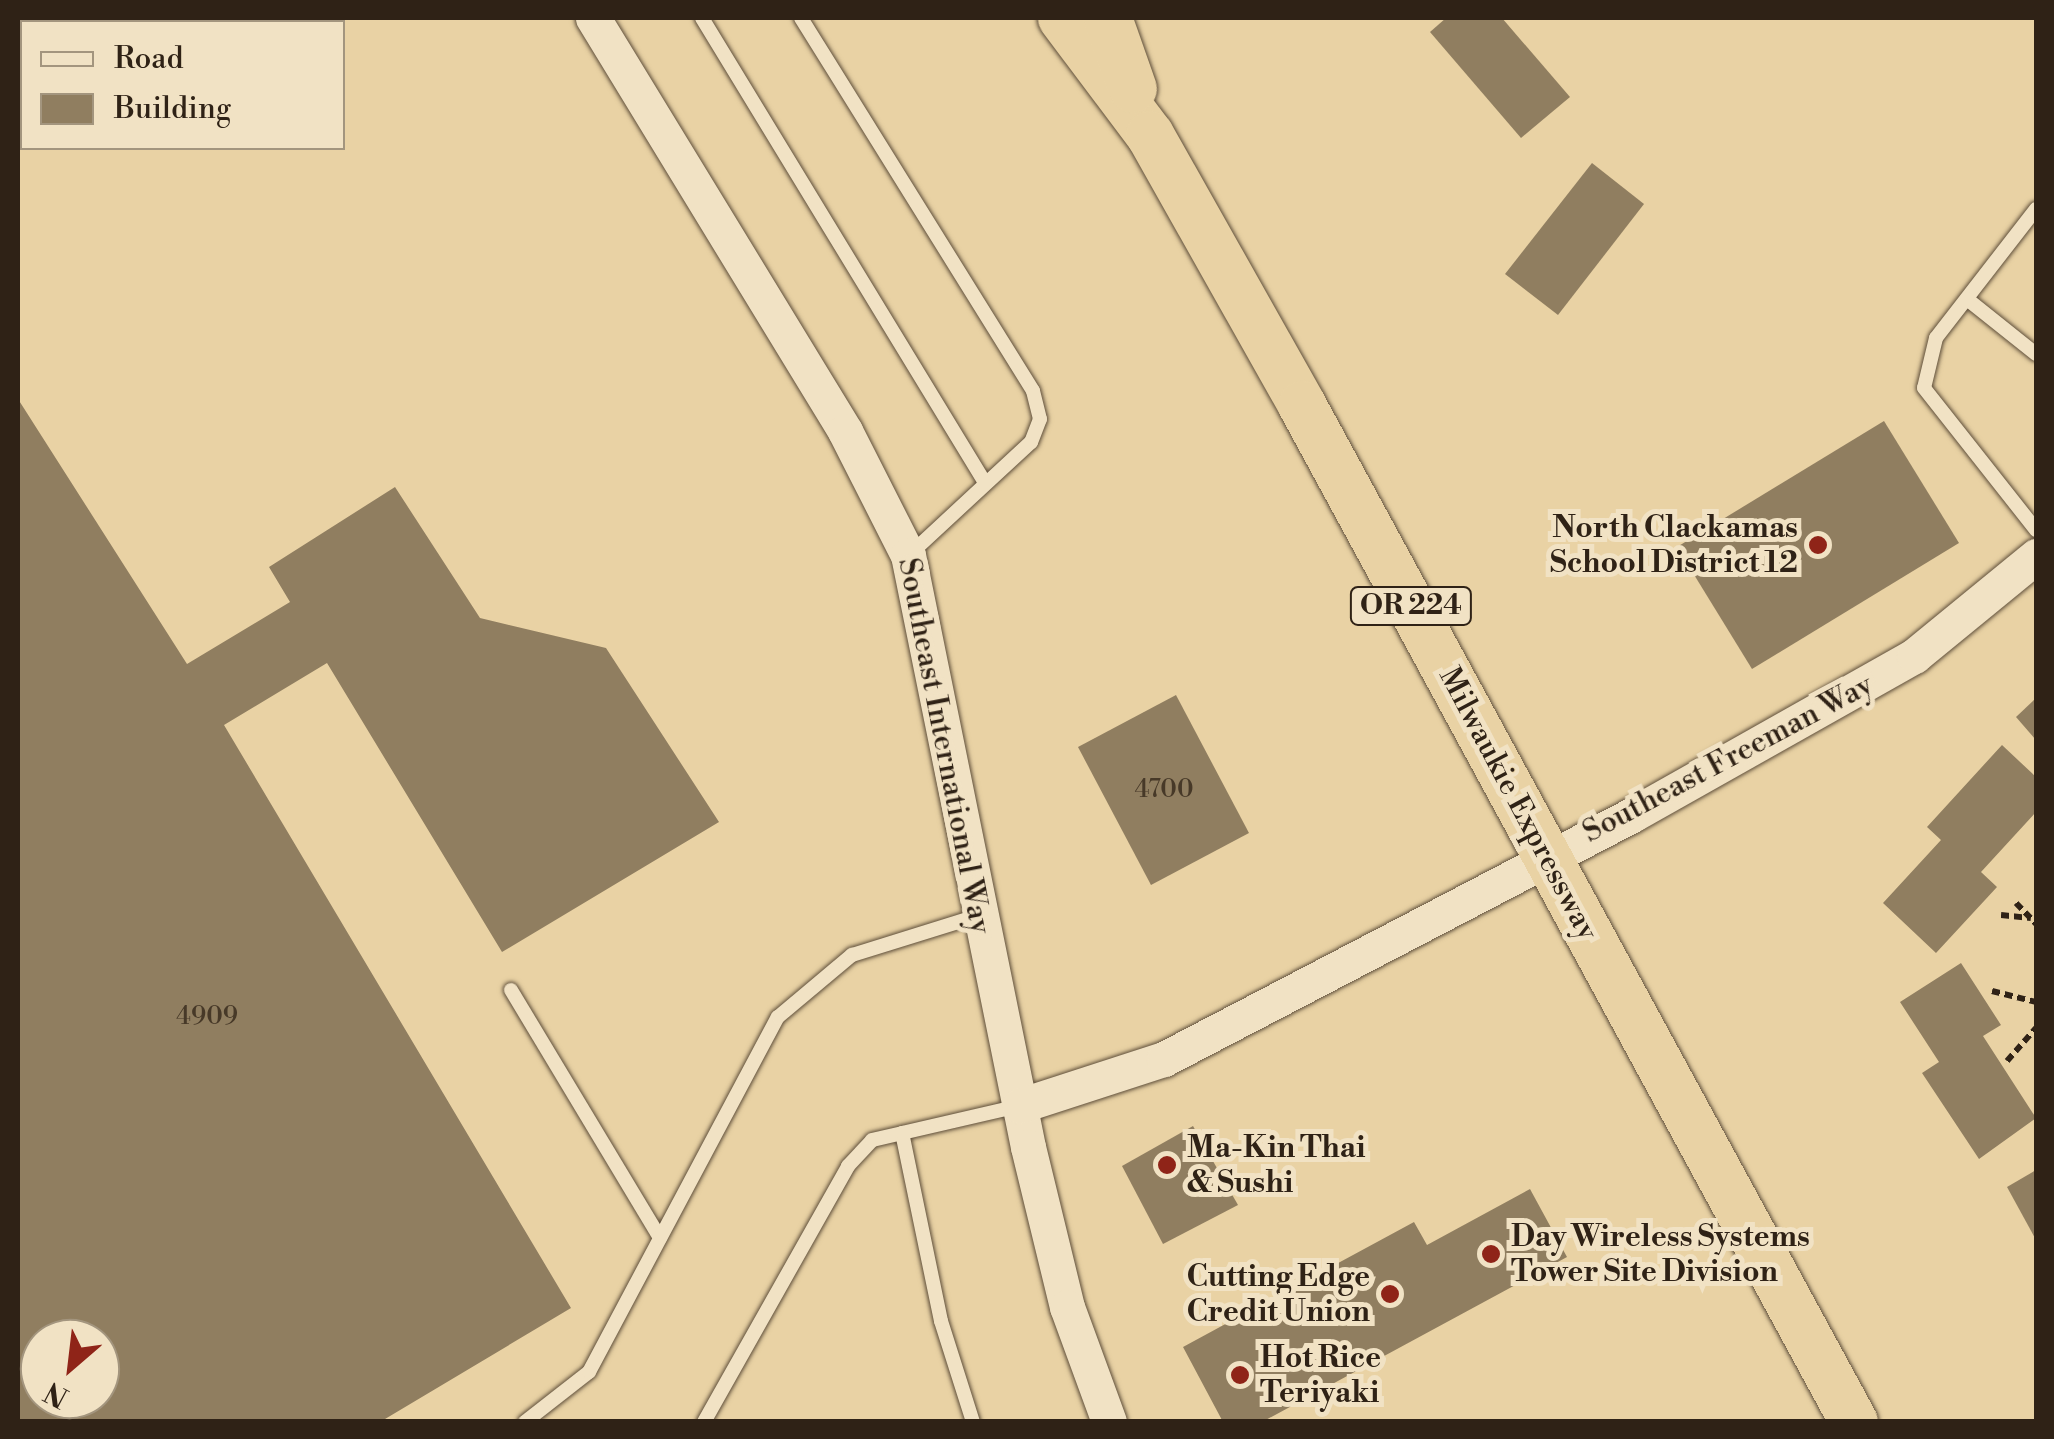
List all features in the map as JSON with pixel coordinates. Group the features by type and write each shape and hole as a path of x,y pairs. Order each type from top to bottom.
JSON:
{"highway":[{"name":"Milwaukie Expressway","path":"1062,18 1150,135 1854,1422"},
{"name":"Milwaukie Expressway","path":"1108,18 1150,135"}],"street":[{"name":"Southeast International Way","path":"593,18 851,442 908,556 977,916 1019,1106 1063,1292 1109,1422"},
{"name":"Southeast Freeman Way","path":"1019,1106 1164,1059 1546,856 1914,656 2036,556"}],"lane":[{"path":"702,18 984,481"},
{"path":"801,18 1032,391 1040,418 1031,442 984,481 908,556"},
{"path":"2036,208 1936,338 1924,388 2036,530"},
{"path":"1966,299 2036,354"},
{"path":"525,1422 590,1372 778,1017 852,955 977,916"},
{"path":"510,990 660,1238"},
{"path":"704,1422 848,1166 872,1140 1019,1106"},
{"path":"902,1133 941,1321 973,1422"}],"path":[{"path":"2016,903 2034,921"},
{"path":"2001,915 2034,921"},
{"path":"1992,991 2036,1002"},
{"path":"2007,1061 2036,1028"}],"building":[{"path":"1446,18 1502,18 1570,97 1521,138 1430,32"},
{"path":"1592,163 1644,204 1558,315 1505,274"},
{"path":"18,399 187,664 290,602 269,567 395,487 480,618 606,648 719,822 502,952 327,663 224,725 571,1308 380,1422 18,1422"},
{"name":"North Clackamas School District 12","path":"1884,421 1959,543 1752,669 1677,547"},
{"path":"1176,695 1249,833 1151,885 1078,747"},
{"path":"2036,698 2036,740 2016,717"},
{"path":"2002,745 2036,777 2036,812 1981,872 1997,887 1936,953 1883,903 1941,840 1927,827"},
{"path":"1961,963 2001,1025 1983,1036 2036,1118 1979,1159 1922,1073 1939,1062 1900,1002"},
{"path":"1193,1126 1238,1205 1163,1244 1122,1166"},
{"path":"2036,1170 2036,1240 2007,1187"},
{"path":"1530,1189 1567,1257 1262,1422 1223,1422 1183,1347 1414,1222 1427,1245"}],"place":[{"name":"North Clackamas School District 12","path":"1818,545"},
{"name":"Ma-Kin Thai & Sushi","path":"1167,1165"},
{"name":"Day Wireless Systems Tower Site Division","path":"1491,1254"},
{"name":"Cutting Edge Credit Union","path":"1390,1294"},
{"name":"Hot Rice Teriyaki","path":"1240,1375"}]}
